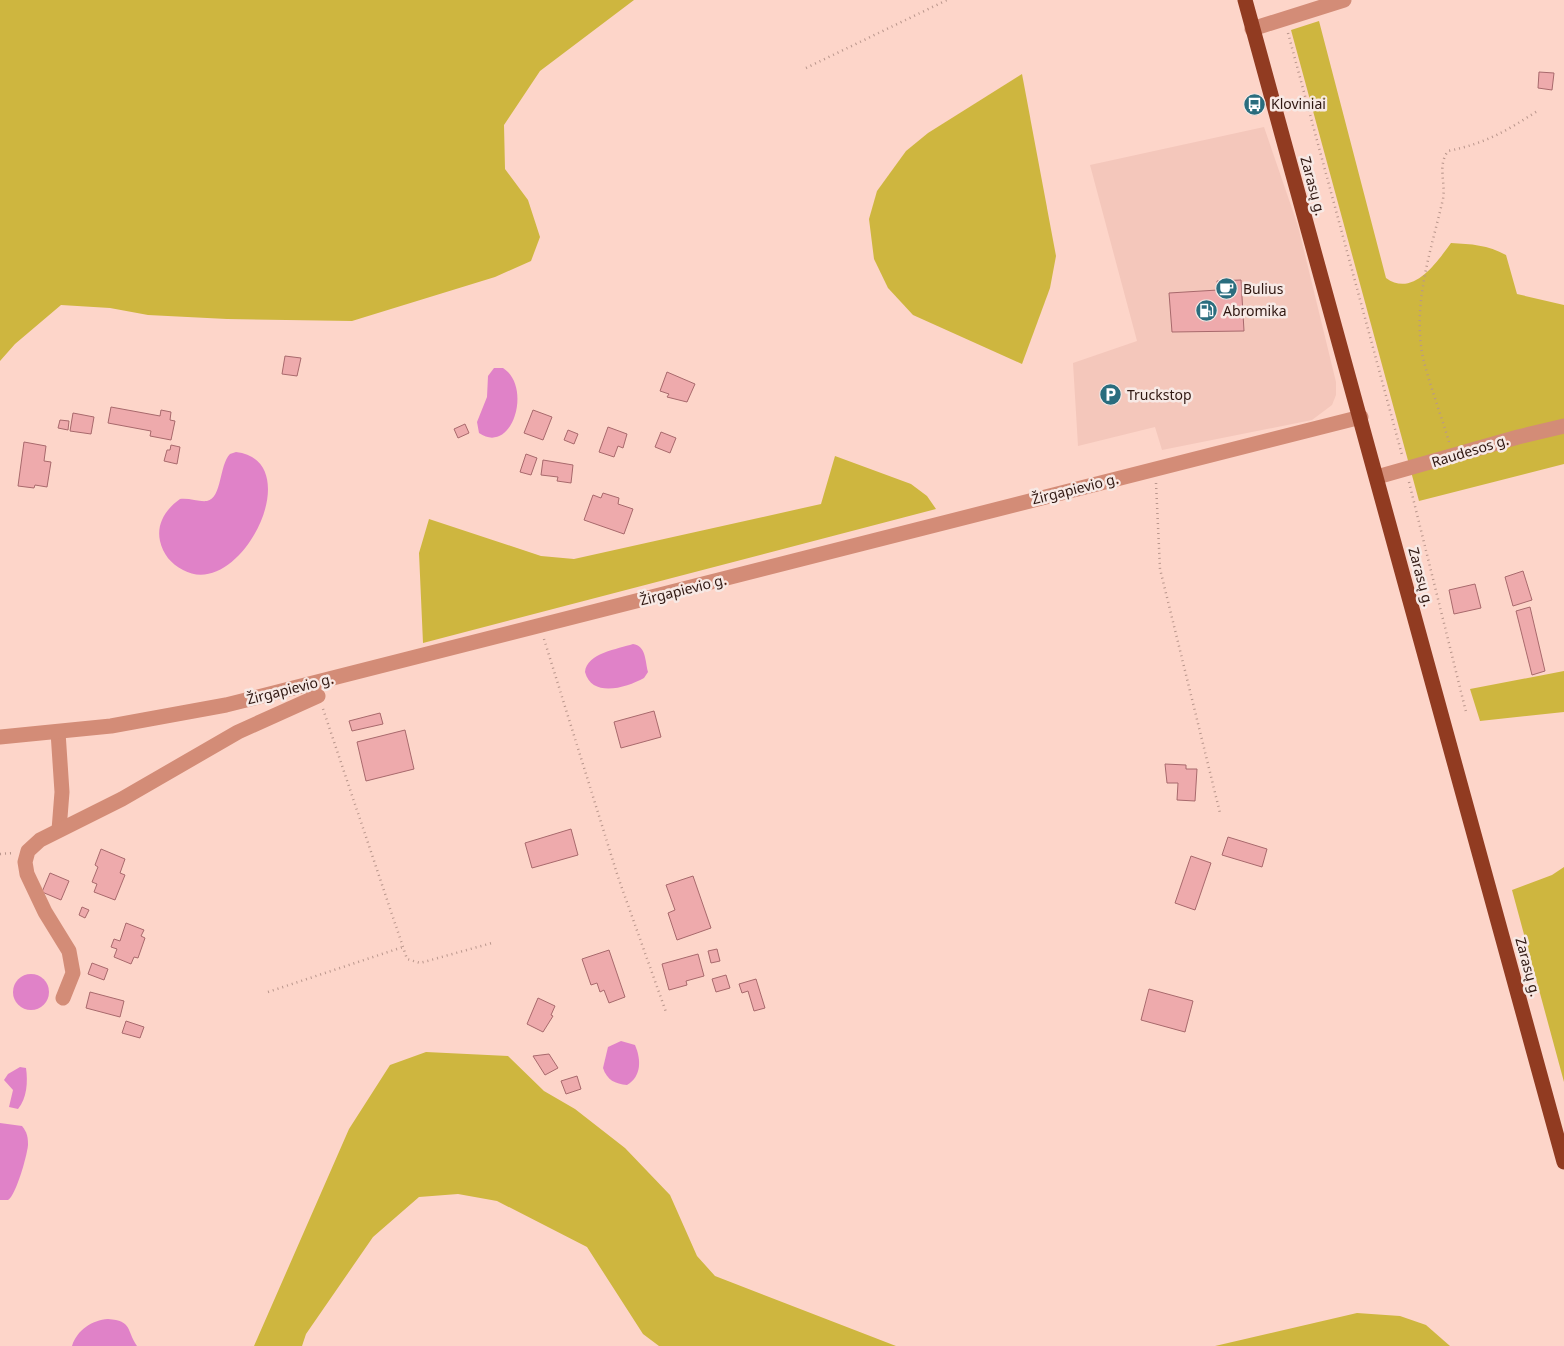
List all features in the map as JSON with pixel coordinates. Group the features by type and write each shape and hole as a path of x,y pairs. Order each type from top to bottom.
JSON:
{"highway":[{"name":"Zarasų g.","path":"1245,0 1361,416 1564,1162"}],"street":[{"path":"1252,29 1344,0"},
{"name":"Žirgapievio g.","path":"0,737 58,732 167,718 218,707 1361,416"},
{"name":"Raudesos g.","path":"1377,477 1518,436 1564,426"},
{"path":"63,998 73,973 69,951 45,912 27,874 25,862 28,851 40,840 122,799 238,732 318,696"},
{"path":"58,732 62,792 59,830"}],"path":[{"path":"806,68 947,0"},
{"path":"1284,19 1406,470 1466,712"},
{"path":"1453,456 1423,357 1420,322 1425,268 1443,197 1443,159 1448,152 1477,146 1507,131 1539,110"},
{"path":"1156,469 1160,569 1220,813"},
{"path":"540,626 618,877 666,1012"},
{"path":"318,696 407,959 420,963 492,943"},
{"path":"268,992 403,947"}],"shaded area":[{"path":"0,0 634,0 540,71 504,125 505,169 528,200 540,237 531,261 495,277 352,321 227,319 148,315 110,308 61,305 15,344 0,361"},
{"path":"1319,21 1386,278 1396,283 1406,284 1415,281 1431,268 1451,243 1466,244 1493,249 1506,255 1517,294 1564,305 1564,464 1419,501 1291,30"},
{"path":"1022,74 1056,256 1050,288 1022,364 913,315 888,288 874,259 869,219 877,191 906,151 928,133"},
{"path":"1264,127 1298,226 1336,382 1336,395 1332,405 1312,420 1162,450 1155,427 1078,446 1073,363 1137,341 1090,165"},
{"path":"494,368 503,368 512,377 517,389 517,403 515,416 509,428 501,435 491,438 479,433 477,422 487,397 488,376"},
{"path":"236,452 257,461 267,479 267,502 259,526 244,549 226,566 205,574 183,570 168,558 161,546 159,534 161,522 167,511 180,499 207,501 212,499 218,488 226,459 230,454"},
{"path":"835,456 911,484 927,496 936,509 423,643 419,553 429,519 541,556 574,559 821,504"},
{"path":"633,644 637,645 644,654 648,672 644,678 628,685 610,688 602,688 589,680 585,672 591,660 604,653"},
{"path":"1564,671 1564,712 1480,721 1470,689"},
{"path":"1564,867 1564,1082 1512,890 1552,875"},
{"path":"31,974 44,979 49,992 44,1005 31,1010 18,1005 13,992 18,979"},
{"path":"621,1041 635,1045 639,1061 638,1072 627,1085 612,1081 603,1068 608,1047"},
{"path":"426,1052 508,1056 544,1091 575,1109 625,1148 670,1195 697,1256 715,1276 896,1346 659,1346 643,1334 587,1247 497,1201 458,1194 419,1197 373,1237 306,1334 302,1346 254,1346 349,1129 390,1065"},
{"path":"20,1067 26,1068 27,1084 25,1095 18,1109 9,1107 13,1090 4,1080 8,1074"},
{"path":"0,1123 22,1126 28,1140 21,1175 8,1200 0,1200"},
{"path":"1357,1313 1400,1316 1426,1325 1450,1346 1215,1346"},
{"path":"108,1319 125,1324 137,1346 72,1346 77,1335 86,1327 96,1321"}],"building":[{"path":"1539,72 1554,73 1552,90 1538,88"},
{"name":"Abromika","path":"1241,280 1244,331 1172,332 1169,293 1218,290 1217,281"},
{"path":"285,356 301,358 297,376 282,374"},
{"path":"667,372 695,384 687,402 667,397 669,394 660,391"},
{"path":"111,407 160,416 161,410 171,412 170,420 175,421 171,440 150,436 151,431 108,423"},
{"path":"533,410 552,417 543,440 524,433"},
{"path":"73,413 94,417 91,434 70,431"},
{"path":"60,420 69,421 68,430 58,428"},
{"path":"465,424 469,433 458,438 454,429"},
{"path":"608,427 627,434 623,448 618,446 614,457 599,452"},
{"path":"568,430 578,434 574,444 564,440"},
{"path":"661,432 676,438 670,453 655,447"},
{"path":"24,442 46,446 44,461 51,462 47,487 35,485 34,488 18,486"},
{"path":"171,445 180,447 177,464 164,461 167,450 170,450"},
{"path":"526,454 537,458 531,475 520,472"},
{"path":"543,460 573,465 571,483 557,481 558,477 541,475"},
{"path":"603,493 619,498 618,504 633,509 624,534 584,520 593,495 601,498"},
{"path":"1523,571 1532,600 1513,606 1505,577"},
{"path":"1475,584 1481,608 1454,614 1449,590"},
{"path":"1530,607 1545,671 1532,675 1516,611"},
{"path":"654,711 661,737 621,748 614,722"},
{"path":"380,713 383,724 352,731 349,721"},
{"path":"405,730 414,769 366,781 357,742"},
{"path":"1165,764 1186,765 1186,769 1197,769 1195,801 1177,800 1178,783 1167,783"},
{"path":"571,829 578,855 532,868 525,843"},
{"path":"1228,837 1267,849 1262,867 1222,855"},
{"path":"101,849 125,859 120,873 125,875 115,900 94,892 97,884 92,882 98,867 95,865"},
{"path":"1191,856 1211,863 1195,910 1175,903"},
{"path":"50,873 69,881 61,900 42,892"},
{"path":"693,876 711,928 677,940 668,913 675,910 666,885"},
{"path":"82,907 89,910 85,918 79,915"},
{"path":"126,923 144,930 141,936 145,938 138,958 134,957 131,964 114,957 117,949 111,947 114,939 120,941"},
{"path":"717,949 720,961 711,963 708,951"},
{"path":"609,950 625,997 609,1003 604,990 600,992 597,983 591,985 582,959"},
{"path":"698,954 704,976 686,981 687,985 669,990 662,964"},
{"path":"92,963 108,969 104,980 88,974"},
{"path":"726,975 730,988 716,992 712,979"},
{"path":"756,979 765,1008 754,1011 748,991 742,993 739,984"},
{"path":"1149,989 1193,1001 1185,1032 1141,1020"},
{"path":"90,992 124,1001 120,1017 86,1008"},
{"path":"538,998 555,1006 551,1015 553,1016 543,1032 527,1024"},
{"path":"126,1021 144,1027 140,1038 122,1033"},
{"path":"549,1054 558,1068 545,1075 533,1056"},
{"path":"577,1076 581,1089 566,1094 561,1081"}],"place":[{"name":"Kloviniai","path":"1255,104"},
{"name":"Bulius","path":"1227,289"},
{"name":"Abromika","path":"1207,311"},
{"name":"Truckstop","path":"1111,395"}]}
